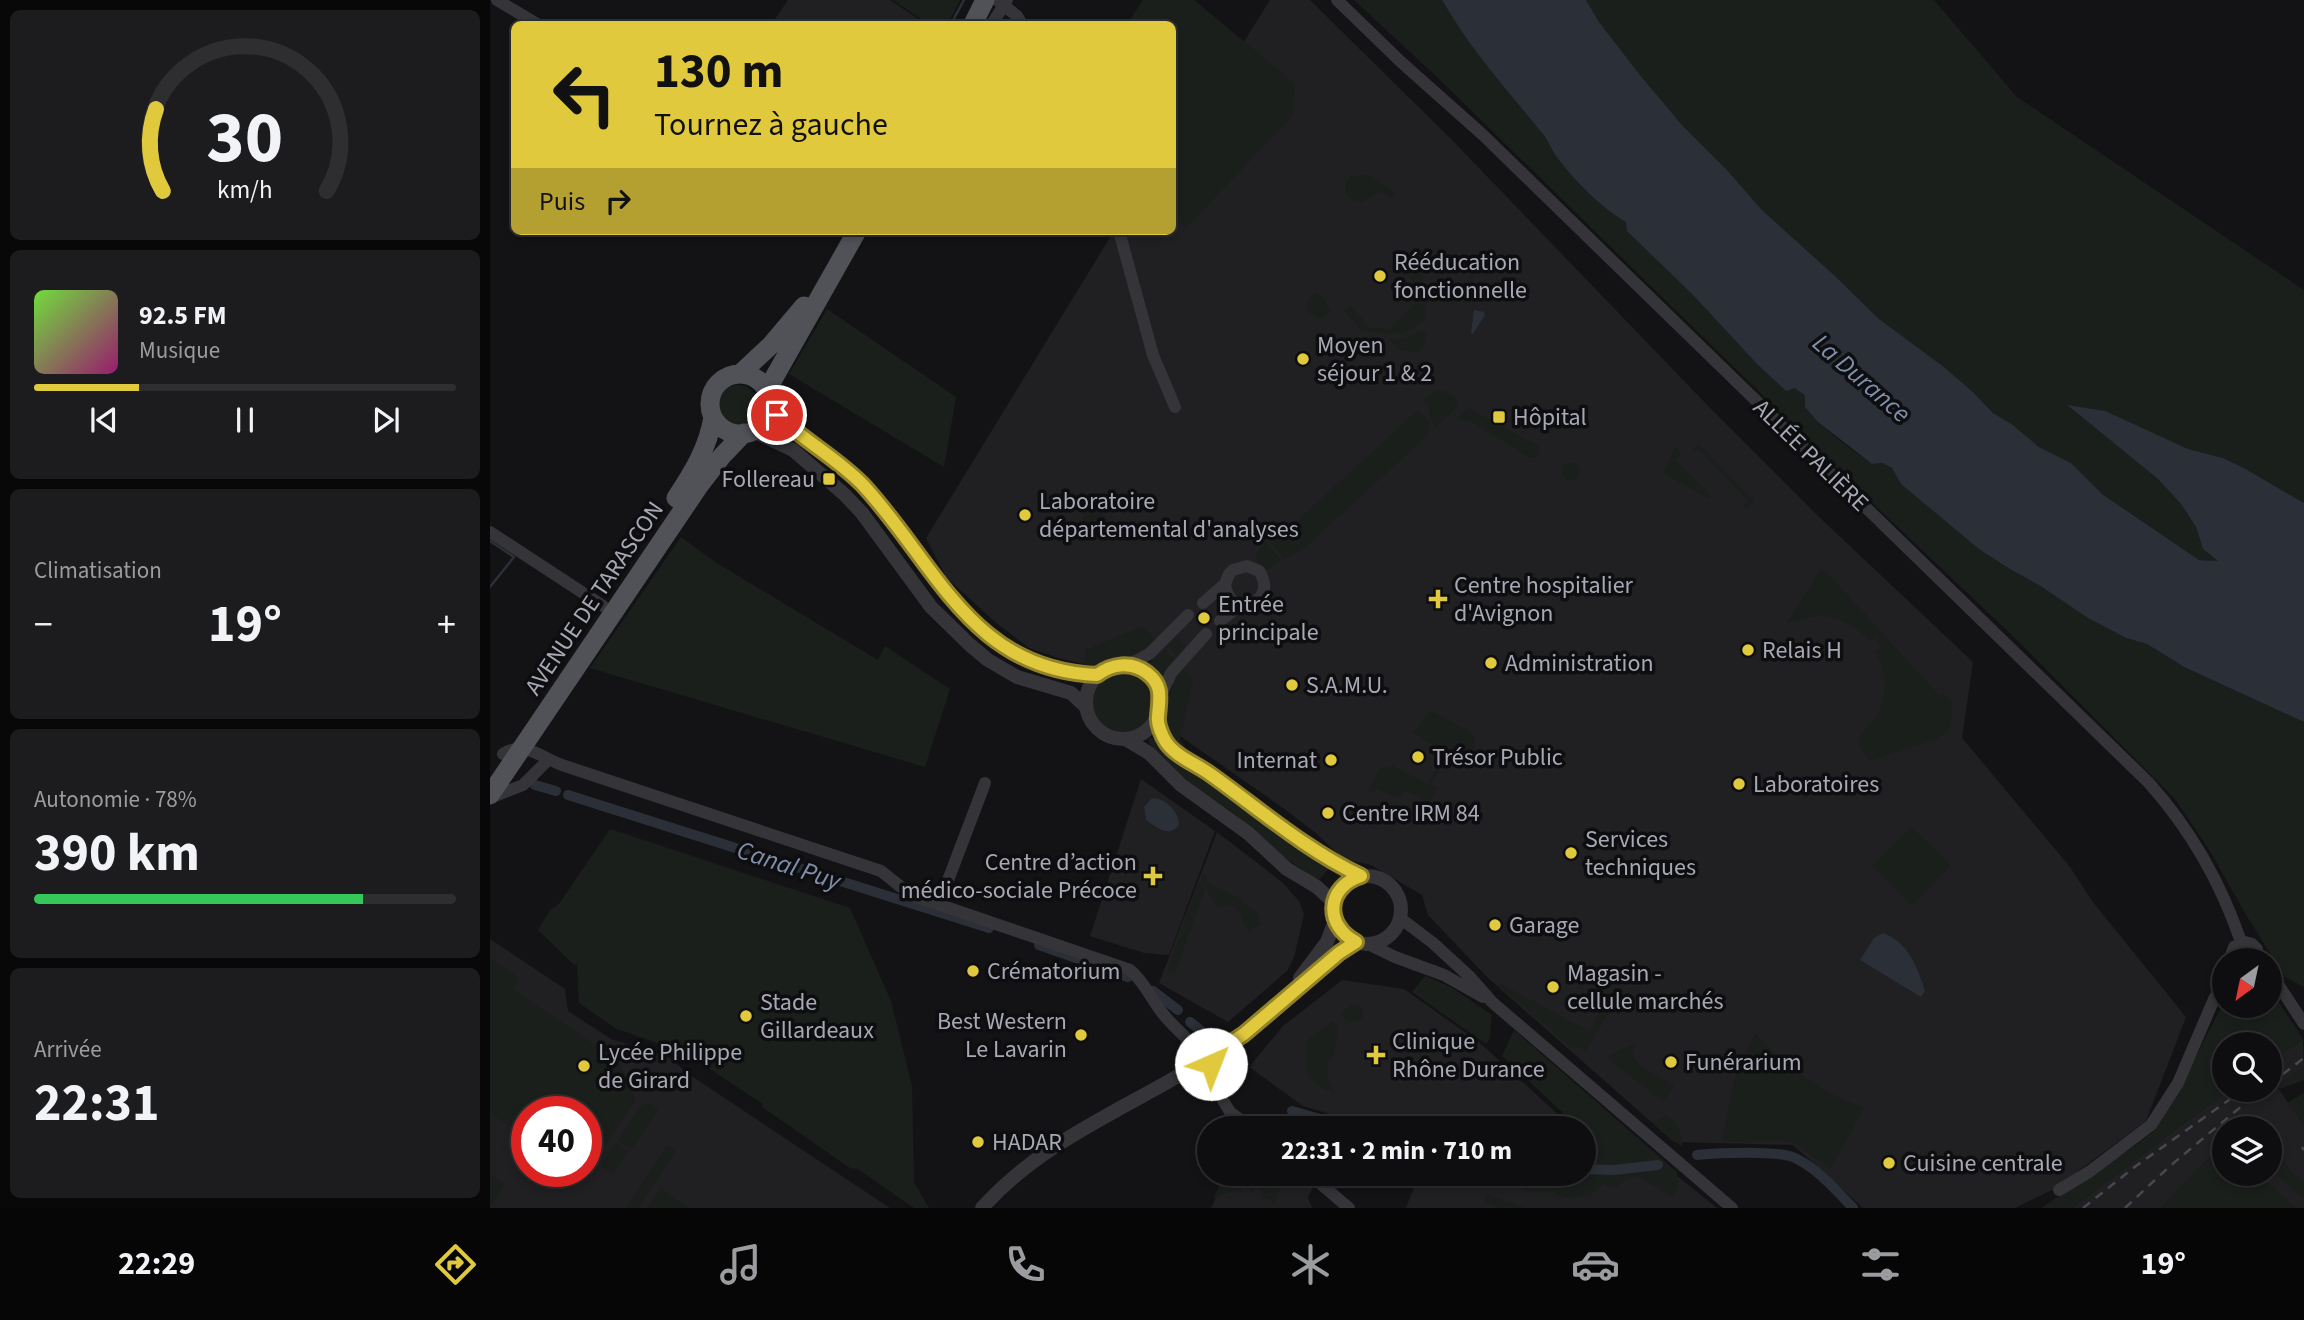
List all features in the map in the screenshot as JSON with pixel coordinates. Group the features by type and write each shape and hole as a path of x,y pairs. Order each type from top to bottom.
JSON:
{"main road":[{"path":"976,21 998,1"},
{"path":"832,273 771,345 740,373 724,378 712,391 710,409 713,417 726,430 749,432 765,421 768,398 832,273 855,235"},
{"path":"740,373 760,381 768,398"},
{"name":"AVENUE DE TARASCON","path":"490,796 512,751 697,464 711,433 713,417"},
{"name":"AVENUE DE TARASCON","path":"490,774 512,751 699,486 722,456 749,432"}],"street":[{"path":"497,0 532,21"},
{"name":"ALLÉE PALIÈRE","path":"1337,0 1483,135 2149,783 2172,809 2211,871 2241,942 2249,942 2256,948"},
{"path":"993,21 998,1 1019,21"},
{"path":"1120,235 1153,355 1175,407"},
{"path":"768,398 787,425 830,455 863,485 961,610 992,638 1028,661 1046,668 1097,675"},
{"path":"749,432 763,434 793,450 845,495 862,513 931,607 979,652 1017,677 1071,693 1086,707"},
{"path":"490,532 603,606"},
{"path":"1203,603 1225,584 1229,574 1240,566 1259,571 1265,584 1264,592 1254,603 1241,605 1220,621"},
{"path":"1225,584 1229,597 1241,605"},
{"path":"1188,615 1149,654 1128,665 1111,667 1097,675 1088,689 1086,707 1091,721 1102,733 1127,740 1152,755 1181,785 1248,833 1287,869 1317,887 1334,902"},
{"path":"982,1208 1019,1173 1059,1142 1202,1061 1244,1034 1284,999 1361,942 1383,939 1400,918 1399,901 1391,886 1377,877 1361,876 1307,845 1173,750 1165,740 1158,717 1160,698 1171,673 1206,634"},
{"path":"1128,665 1138,668 1153,680 1160,698"},
{"path":"1127,740 1146,733 1158,717"},
{"path":"512,751 548,760 881,871 911,895 1130,970 1143,983 1166,1018 1191,1041 1227,1109 1236,1116"},
{"path":"512,751 523,769 535,772"},
{"path":"490,796 523,785 548,760"},
{"path":"939,904 985,783"},
{"path":"1284,999 1314,961 1332,932 1336,895 1347,883 1361,876"},
{"path":"1400,918 1433,943 1470,976 1492,1002 1732,1208"},
{"path":"1335,921 1347,937 1444,975 1492,1002"},
{"path":"2235,948 2241,942"},
{"path":"2282,990 2304,1024"},
{"path":"2059,1190 2089,1172 2151,1125 2178,1083 2212,1004"},
{"path":"1323,1186 1349,1208"}],"shaded area":[{"path":"788,0 890,0 922,21 774,21"},
{"path":"893,0 960,0 950,21 924,21"},
{"path":"1143,0 1194,0 1295,84 1292,116 1186,228 1176,219 1176,21 1129,21"},
{"name":"Centre hospitalier d'Avignon","path":"1270,0 1310,0 1451,139 1817,515 1973,662 1962,738 2070,867 2092,901 2186,1017 2146,1121 2054,1189 2015,1208 1863,1208 1793,1145 1674,1142 1488,978 1428,915 1422,895 1371,865 1343,859 1317,834 1283,808 1177,734 1173,685 1156,661 1127,650 1088,665 1029,648 995,622 946,577 926,538 1112,235 1176,235 1176,139"},
{"path":"1354,0 1442,0 1477,52 1542,133 1570,173 1626,222 1757,364 1786,391 1795,387 1805,397 1805,407 1845,445 1872,464 1882,463 1892,468 1901,484 1956,528 2088,618 2126,638 2147,644 2184,667 2304,722 2304,987 2285,977 2282,972 2282,948 2267,948 2210,851 2175,799 2015,638 1885,515 1439,79"},
{"path":"1586,0 1934,0 2017,97 2304,290 2304,503 2223,458 2188,449 2153,434 2068,406 2158,479 2181,504 2196,527 2203,549 2219,561 2199,560 2102,494 2071,463 2039,447 2013,425 1993,413 1944,367 1879,319 1762,210 1682,125 1640,75 1599,22"},
{"path":"1369,175 1396,193 1393,198 1378,192 1362,202 1354,201 1345,193 1346,181 1350,177"},
{"path":"1470,258 1474,259 1474,290 1481,292 1481,295 1462,293 1469,291"},
{"path":"1400,265 1422,268 1423,290 1420,290"},
{"path":"1317,292 1331,310 1321,319 1308,312 1306,306 1310,297"},
{"path":"1416,304 1424,304 1426,307 1424,320 1410,330 1397,334 1363,332 1344,311 1350,306 1370,328 1389,329"},
{"path":"827,309 956,397 944,467 789,374"},
{"path":"1421,330 1426,332 1424,347 1417,352 1399,350 1390,339 1406,338"},
{"path":"738,385 746,386 752,391 757,397 757,413 752,419 746,424 738,425 730,424 724,419 719,413 718,405 719,397 724,391 730,386"},
{"path":"1439,390 1457,398 1458,406 1434,429 1428,406 1422,400"},
{"path":"1469,408 1538,446 1540,454 1530,458 1474,423 1457,418"},
{"path":"1417,411 1429,422 1428,435 1304,548 1284,559 1272,544"},
{"path":"1699,444 1754,501 1747,508 1743,507 1748,501 1698,448 1692,451"},
{"path":"1676,446 1681,453 1675,459 1711,495 1708,498 1663,473"},
{"path":"1571,462 1577,465 1580,471 1577,477 1571,480 1565,477 1562,471 1565,465"},
{"path":"1084,499 1100,508 1111,527 1105,538 1081,524 1086,515 1078,510"},
{"path":"681,537 715,562 878,660 885,646 950,689 925,767 590,668"},
{"path":"1266,542 1281,560 1267,569 1255,560"},
{"path":"1820,570 1827,573 1940,696 1944,694 1952,700 1951,726 1939,738 1869,761 1858,738 1873,721 1882,705 1884,677 1875,651 1882,647 1876,637 1869,641 1854,627 1826,616 1787,623"},
{"path":"1143,626 1156,640 1152,645 1134,656 1084,669 1086,650"},
{"path":"1178,636 1187,650 1178,656 1168,646"},
{"path":"1165,649 1175,660 1161,682 1158,676 1144,665"},
{"path":"1183,669 1193,680 1180,739 1187,750 1200,761 1172,742 1165,724 1169,694"},
{"path":"1117,673 1129,673 1145,682 1152,692 1152,716 1145,726 1129,735 1117,735 1106,730 1097,721 1092,710 1092,698 1097,687 1106,678"},
{"path":"1431,711 1469,731 1473,736 1476,752 1473,756 1467,753 1459,766 1446,758 1431,784 1437,788 1429,803 1405,790 1400,797 1397,795 1395,798 1378,788 1367,792 1380,769 1393,766 1427,784 1446,752 1413,733"},
{"path":"1149,737 1156,740 1177,761 1330,867 1318,881 1283,856 1236,815 1188,783 1149,743"},
{"path":"1272,756 1278,760 1269,775 1257,769 1263,758 1269,760"},
{"name":"Centre d’action médico-sociale Précoce","path":"1141,779 1215,831 1169,955 1144,953 1090,936"},
{"path":"1426,805 1441,813 1427,826 1416,822"},
{"path":"1911,827 1951,865 1912,905 1872,866"},
{"name":"Stade Gillardeaux","path":"610,829 850,908 891,1001 912,1086 914,1182 929,1208 914,1208 858,1169 850,1168 762,1107 763,1104 687,1054 615,1028 579,1003 577,964 575,966 538,930"},
{"path":"1217,832 1282,882 1299,901 1304,914 1294,958 1287,971 1228,1022 1159,983"},
{"path":"1203,874 1207,876 1206,882 1243,900 1242,903 1256,911 1261,924 1249,932 1236,907 1229,905 1218,908 1201,880"},
{"path":"1199,882 1205,889 1175,973 1167,971"},
{"name":"Lycée Philippe de Girard","path":"490,939 565,989 568,1011 611,1039 667,1056 690,1075 890,1208 490,1208"},
{"path":"490,958 519,978 505,1000 513,989 618,1061 636,1099 602,1150 602,1096 511,1096 511,1127 490,1113"},
{"path":"1425,976 1451,987 1492,1015 1490,1038 1486,1044 1412,992"},
{"name":"Clinique Rhône Durance","path":"1342,980 1404,989 1480,1043 1560,1116 1336,1116 1303,1106 1249,1067 1283,1026"},
{"path":"1499,983 1589,1031 1611,992 1619,996 1586,1050 1575,1046 1573,1049 1498,985"},
{"path":"1356,1004 1363,1011 1362,1020 1348,1021 1340,1015 1350,1005"},
{"path":"2282,1007 2303,1039 2282,1054 2282,1032 2212,1032 2213,1102 2072,1208 2041,1208 2154,1131 2216,1018 2282,1018"},
{"path":"1332,1022 1338,1026 1334,1057 1328,1060 1328,1079 1336,1094 1308,1076 1306,1053 1307,1041"},
{"path":"1514,1030 1677,1172 1678,1185 1673,1197 1637,1176 1613,1189 1604,1183 1590,1196 1565,1198 1554,1191 1529,1191 1517,1186 1596,1186 1596,1116 1566,1116 1502,1056"},
{"path":"1755,1033 1792,1070 1839,1098 1864,1108 1830,1169 1793,1142 1722,1141 1734,1080"},
{"path":"2303,1039 2304,1066 2282,1083 2282,1054"},
{"path":"1637,1042 1632,1054 1635,1059 1650,1072 1674,1085 1666,1099 1661,1100 1608,1059 1608,1056"},
{"path":"2304,1066 2304,1080 2282,1088 2282,1082"},
{"path":"2304,1093 2304,1125 2287,1103"},
{"path":"2282,1094 2304,1125 2304,1208 2072,1208 2213,1102 2282,1102"},
{"path":"649,1103 658,1109 631,1149 618,1141 641,1106"},
{"path":"1666,1115 1678,1129 1682,1147 1653,1122"},
{"path":"616,1143 628,1151 613,1174 602,1164"},
{"path":"667,1145 676,1151 638,1208 626,1208"},
{"path":"2212,1155 2212,1186 2272,1186 2296,1208 2160,1208"},
{"path":"2282,1159 2304,1183 2304,1199 2282,1180"},
{"path":"1666,1167 1717,1208 1406,1208 1414,1186 1596,1186 1596,1174"},
{"path":"490,1174 505,1185 492,1205 490,1204"},
{"path":"1219,1186 1280,1186 1275,1203 1262,1196 1264,1191 1256,1187 1253,1192 1243,1187 1241,1192 1228,1192 1213,1199"},
{"path":"1221,1186 1313,1187 1308,1198 1312,1208 1211,1208"},
{"path":"660,1188 689,1208 648,1208"},
{"path":"1487,1195 1525,1208 1500,1208 1485,1202"}],"water":[{"name":"La Durance","path":"1442,0 1586,0 1599,22 1682,125 1762,210 1879,319 1944,367 1993,413 2013,425 2039,447 2071,463 2102,494 2199,560 2218,561 2203,549 2196,527 2181,504 2158,479 2067,405 2105,411 2188,449 2223,458 2304,503 2304,722 2184,667 2147,644 2126,638 2088,618 1979,549 1901,484 1892,468 1882,463 1872,464 1818,422 1805,407 1805,396 1795,388 1786,391 1757,364 1693,295 1627,231 1626,222 1597,201 1571,174 1477,52"},
{"path":"1474,310 1484,312 1485,315 1473,334 1471,333"},
{"path":"1152,798 1167,803 1177,815 1179,825 1175,829 1163,830 1146,820 1144,807"},
{"path":"1883,933 1892,937 1911,956 1925,991 1921,997 1860,960 1874,938"}],"waterway":[{"path":"953,21 964,0"},
{"path":"490,541 514,557 490,587"},
{"name":"Canal Puy","path":"535,785 556,791"},
{"name":"Canal Puy","path":"568,795 989,928"},
{"name":"Canal Puy","path":"1039,945 1093,964"},
{"name":"Canal Puy","path":"1108,969 1128,977"},
{"name":"Canal Puy","path":"1153,991 1178,1010"},
{"name":"Canal Puy","path":"1190,1022 1210,1038"},
{"name":"Canal Puy","path":"1292,1111 1310,1116"},
{"name":"Canal Puy","path":"1697,1155 1787,1155 1819,1174 1853,1208"},
{"name":"Canal Puy","path":"1596,1169 1658,1165"}],"railway":[{"path":"2282,1075 2304,1058"},
{"path":"2083,1208 2136,1166 2226,1102"},
{"path":"2125,1208 2247,1102"}],"place":[{"name":"Rééducation fonctionnelle","path":"1380,276"},
{"name":"Moyen séjour 1 & 2","path":"1303,359"},
{"name":"Hôpital","path":"1499,417"},
{"name":"Follereau","path":"829,479"},
{"name":"Laboratoire départemental d'analyses","path":"1025,515"},
{"name":"Centre hospitalier d'Avignon","path":"1438,599"},
{"name":"Entrée principale","path":"1204,618"},
{"name":"Relais H","path":"1748,650"},
{"name":"Administration","path":"1491,663"},
{"name":"S.A.M.U.","path":"1292,685"},
{"name":"Trésor Public","path":"1418,757"},
{"name":"Internat","path":"1331,760"},
{"name":"Laboratoires","path":"1739,784"},
{"name":"Centre IRM 84","path":"1328,813"},
{"name":"Services techniques","path":"1571,853"},
{"name":"Centre d’action médico-sociale Précoce","path":"1153,876"},
{"name":"Garage","path":"1495,925"},
{"name":"Crématorium","path":"973,971"},
{"name":"Magasin - cellule marchés","path":"1553,987"},
{"name":"Stade Gillardeaux","path":"746,1016"},
{"name":"Best Western Le Lavarin","path":"1081,1035"},
{"name":"Clinique Rhône Durance","path":"1376,1055"},
{"name":"Funérarium","path":"1671,1062"},
{"name":"Lycée Philippe de Girard","path":"584,1066"},
{"name":"HADAR","path":"978,1142"},
{"name":"Cuisine centrale","path":"1889,1163"}],"route":[{"path":"777,415 830,455 863,485 939,584 961,610 992,638 1028,661 1062,672 1097,675 1111,667 1128,665 1146,673 1158,688 1161,705 1159,724 1167,744 1173,750 1307,845 1361,876 1341,888 1336,895 1333,909 1340,930 1356,942 1339,953 1244,1034 1211,1056 1211,1064"}]}
